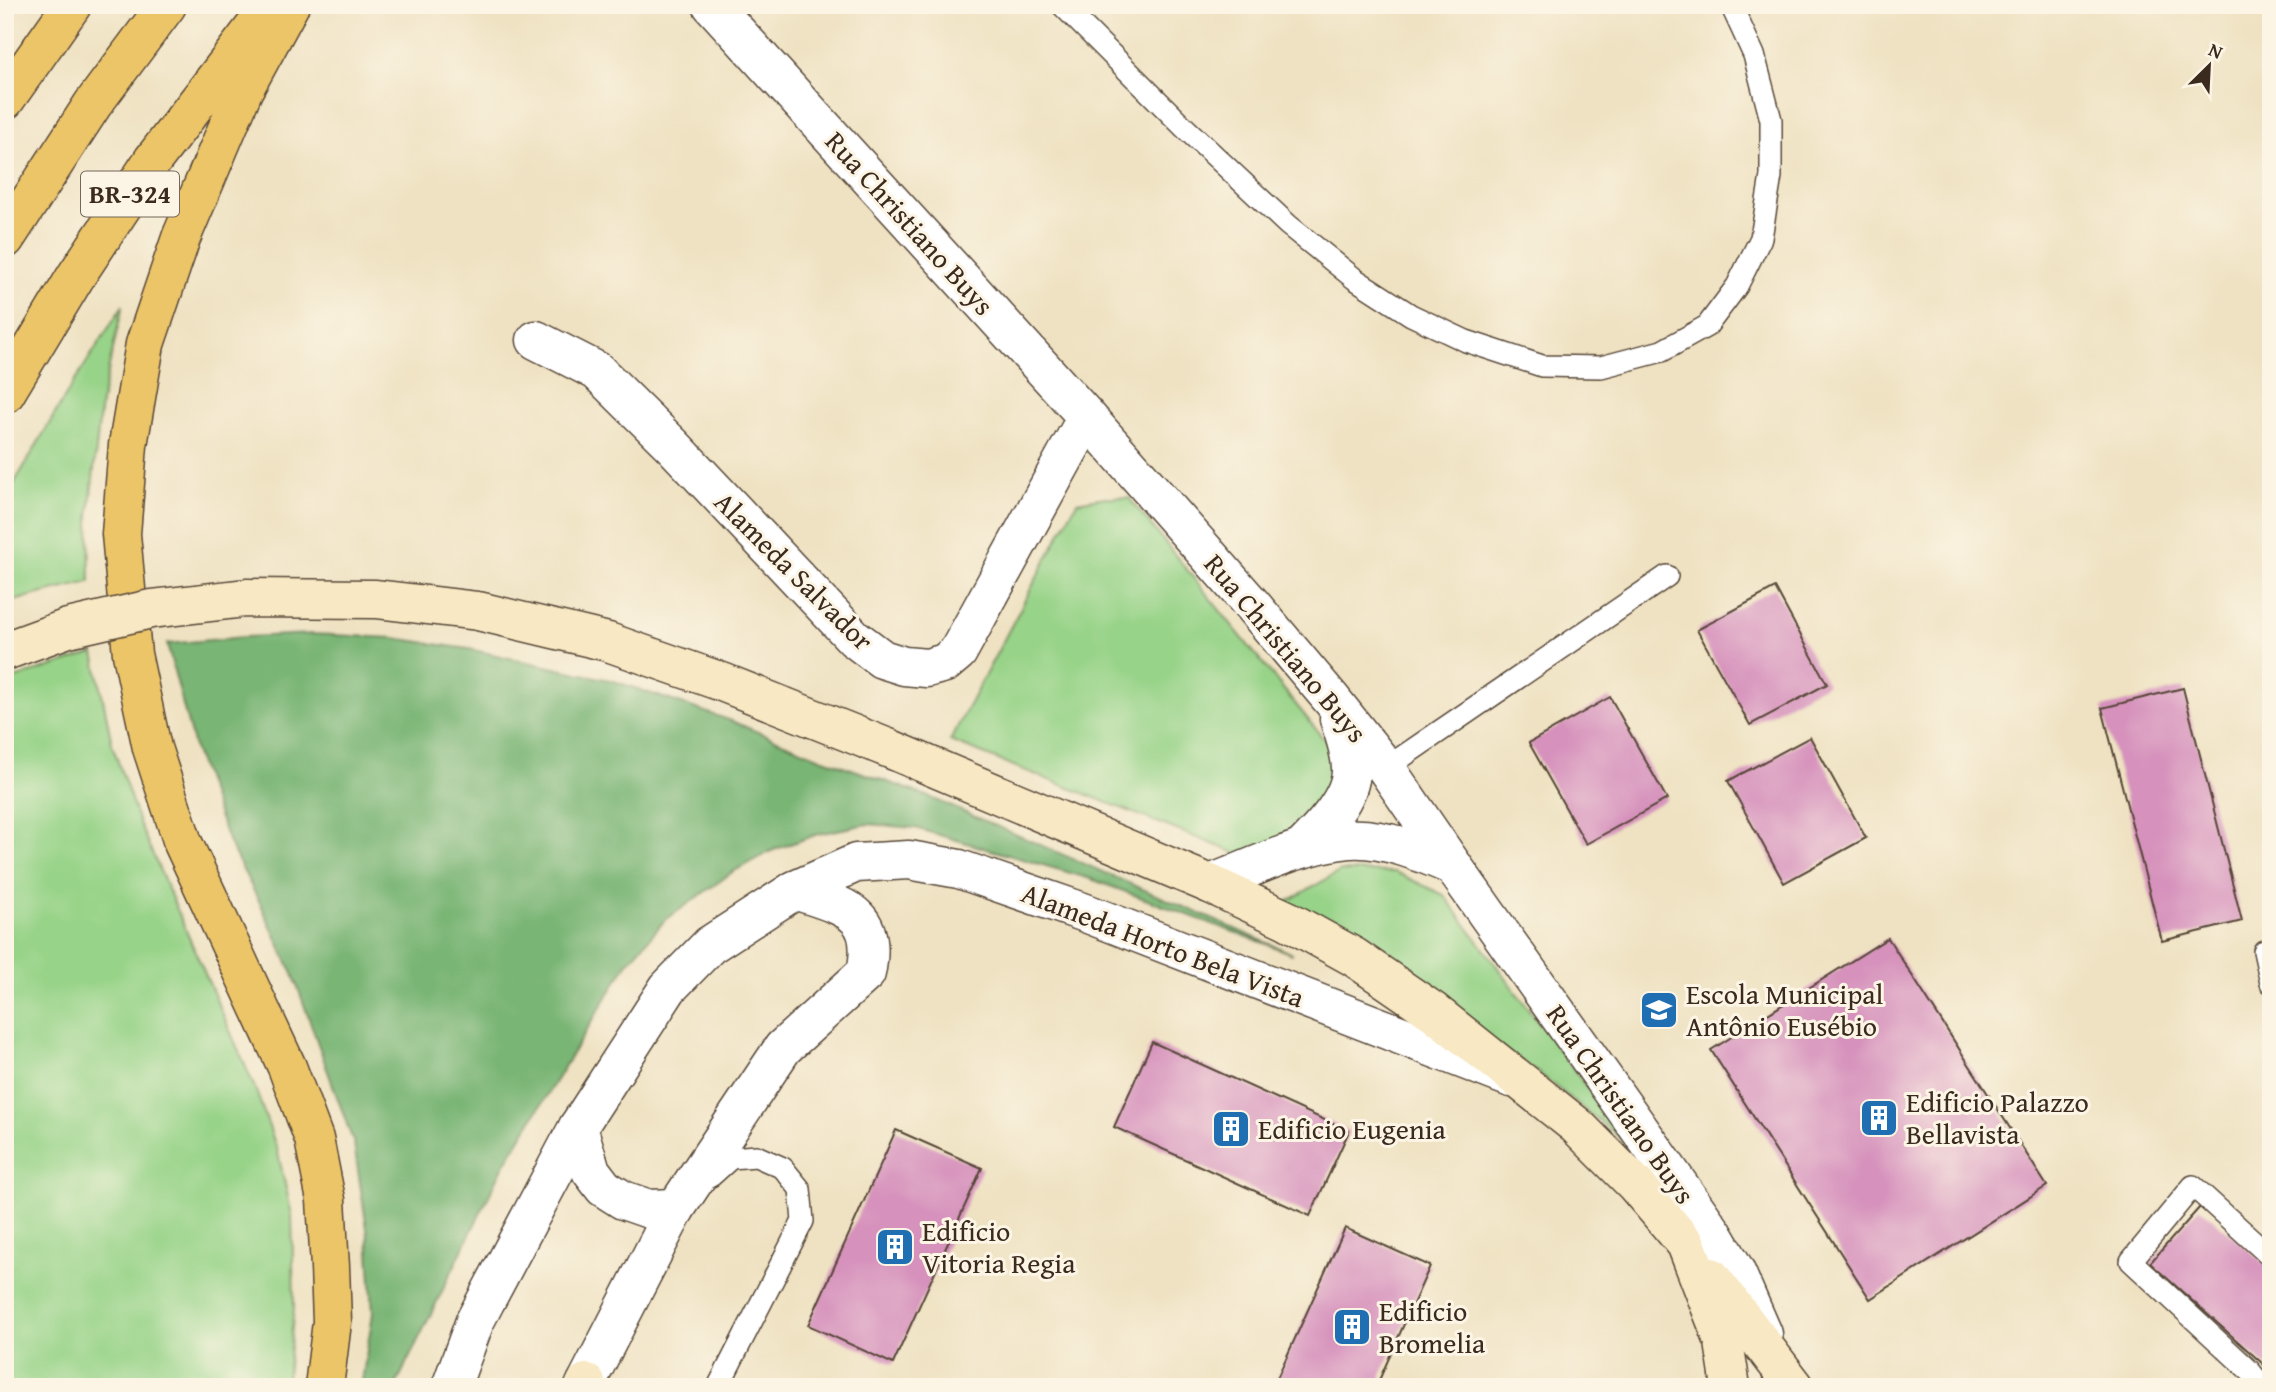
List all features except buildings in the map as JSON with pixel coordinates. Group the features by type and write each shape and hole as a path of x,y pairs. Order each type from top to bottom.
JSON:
{"highway":[{"name":"BR-324","path":"5,239 93,104 167,5"},
{"name":"BR-324","path":"5,394 76,276 153,160 272,5"},
{"path":"290,5 243,90 181,238 145,344 128,444 121,534 132,654 152,748 183,843 286,1067 314,1139 327,1200 332,1322 324,1387"},
{"path":"5,100 70,7"}],"main road":[{"path":"5,651 68,628 151,609 246,598 376,599 478,611 608,642 722,682 888,748 1210,884 1287,920 1354,957 1434,1012 1577,1126 1635,1184 1686,1244 1796,1387"},
{"path":"1686,1244 1724,1342 1731,1387"}],"street":[{"name":"Rua Christiano Buys","path":"712,5 1087,417 1252,605 1386,768 1713,1233 1735,1269 1773,1356"},
{"name":"Alameda Salvador","path":"536,340 597,371 673,446 854,638 882,659 904,666 936,666 945,663 958,652 1087,417"},
{"path":"1301,849 1331,820 1352,770 1348,746 1332,700"},
{"path":"1210,884 1301,849 1351,839 1391,844 1453,866"},
{"name":"Alameda Horto Bela Vista","path":"451,1387 475,1321 578,1127 668,988 710,945 795,890 856,863 909,860 959,869 1096,917 1526,1084"},
{"path":"585,1386 676,1208 783,1048 866,973 869,935 855,914 795,890"},
{"path":"578,1127 591,1171 604,1188 623,1200 649,1209 676,1208"}],"lane":[{"path":"1075,10 1184,127 1269,207 1355,279 1411,315 1466,341 1542,366 1601,366 1661,351 1707,326 1737,286 1760,238 1771,176 1771,120 1754,55 1731,5"},
{"path":"1386,768 1667,576"},
{"path":"2264,951 2271,983"},
{"path":"676,1208 731,1158 756,1156 783,1168 800,1189 803,1221 718,1387"},
{"path":"2263,1387 2250,1371 2131,1261 2193,1186 2271,1257"}],"green space":[{"path":"123,305 101,402 89,517 90,582 5,604 5,499"},
{"path":"1105,497 1129,498 1327,743 1337,780 1310,831 1248,858 950,741 1077,502"},
{"path":"312,634 394,638 469,649 614,681 729,720 821,758 927,796 1293,954 1091,879 915,828 867,824 818,834 771,851 734,871 664,921 627,964 503,1167 395,1387 361,1387 373,1313 368,1235 354,1144 293,974 229,843 195,751 167,644"},
{"path":"94,653 112,744 139,823 255,1088 277,1149 292,1215 294,1308 286,1387 5,1387 5,681"},
{"path":"1341,871 1395,872 1444,895 1631,1147 1540,1074 1286,902"}],"place":[{"name":"Escola Municipal Antônio Eusébio","path":"1659,1010"},
{"name":"Edificio Palazzo Bellavista","path":"1879,1118"},
{"name":"Edificio Eugenia","path":"1231,1129"},
{"name":"Edificio Vitoria Regia","path":"895,1247"},
{"name":"Edificio Bromelia","path":"1352,1327"}]}
